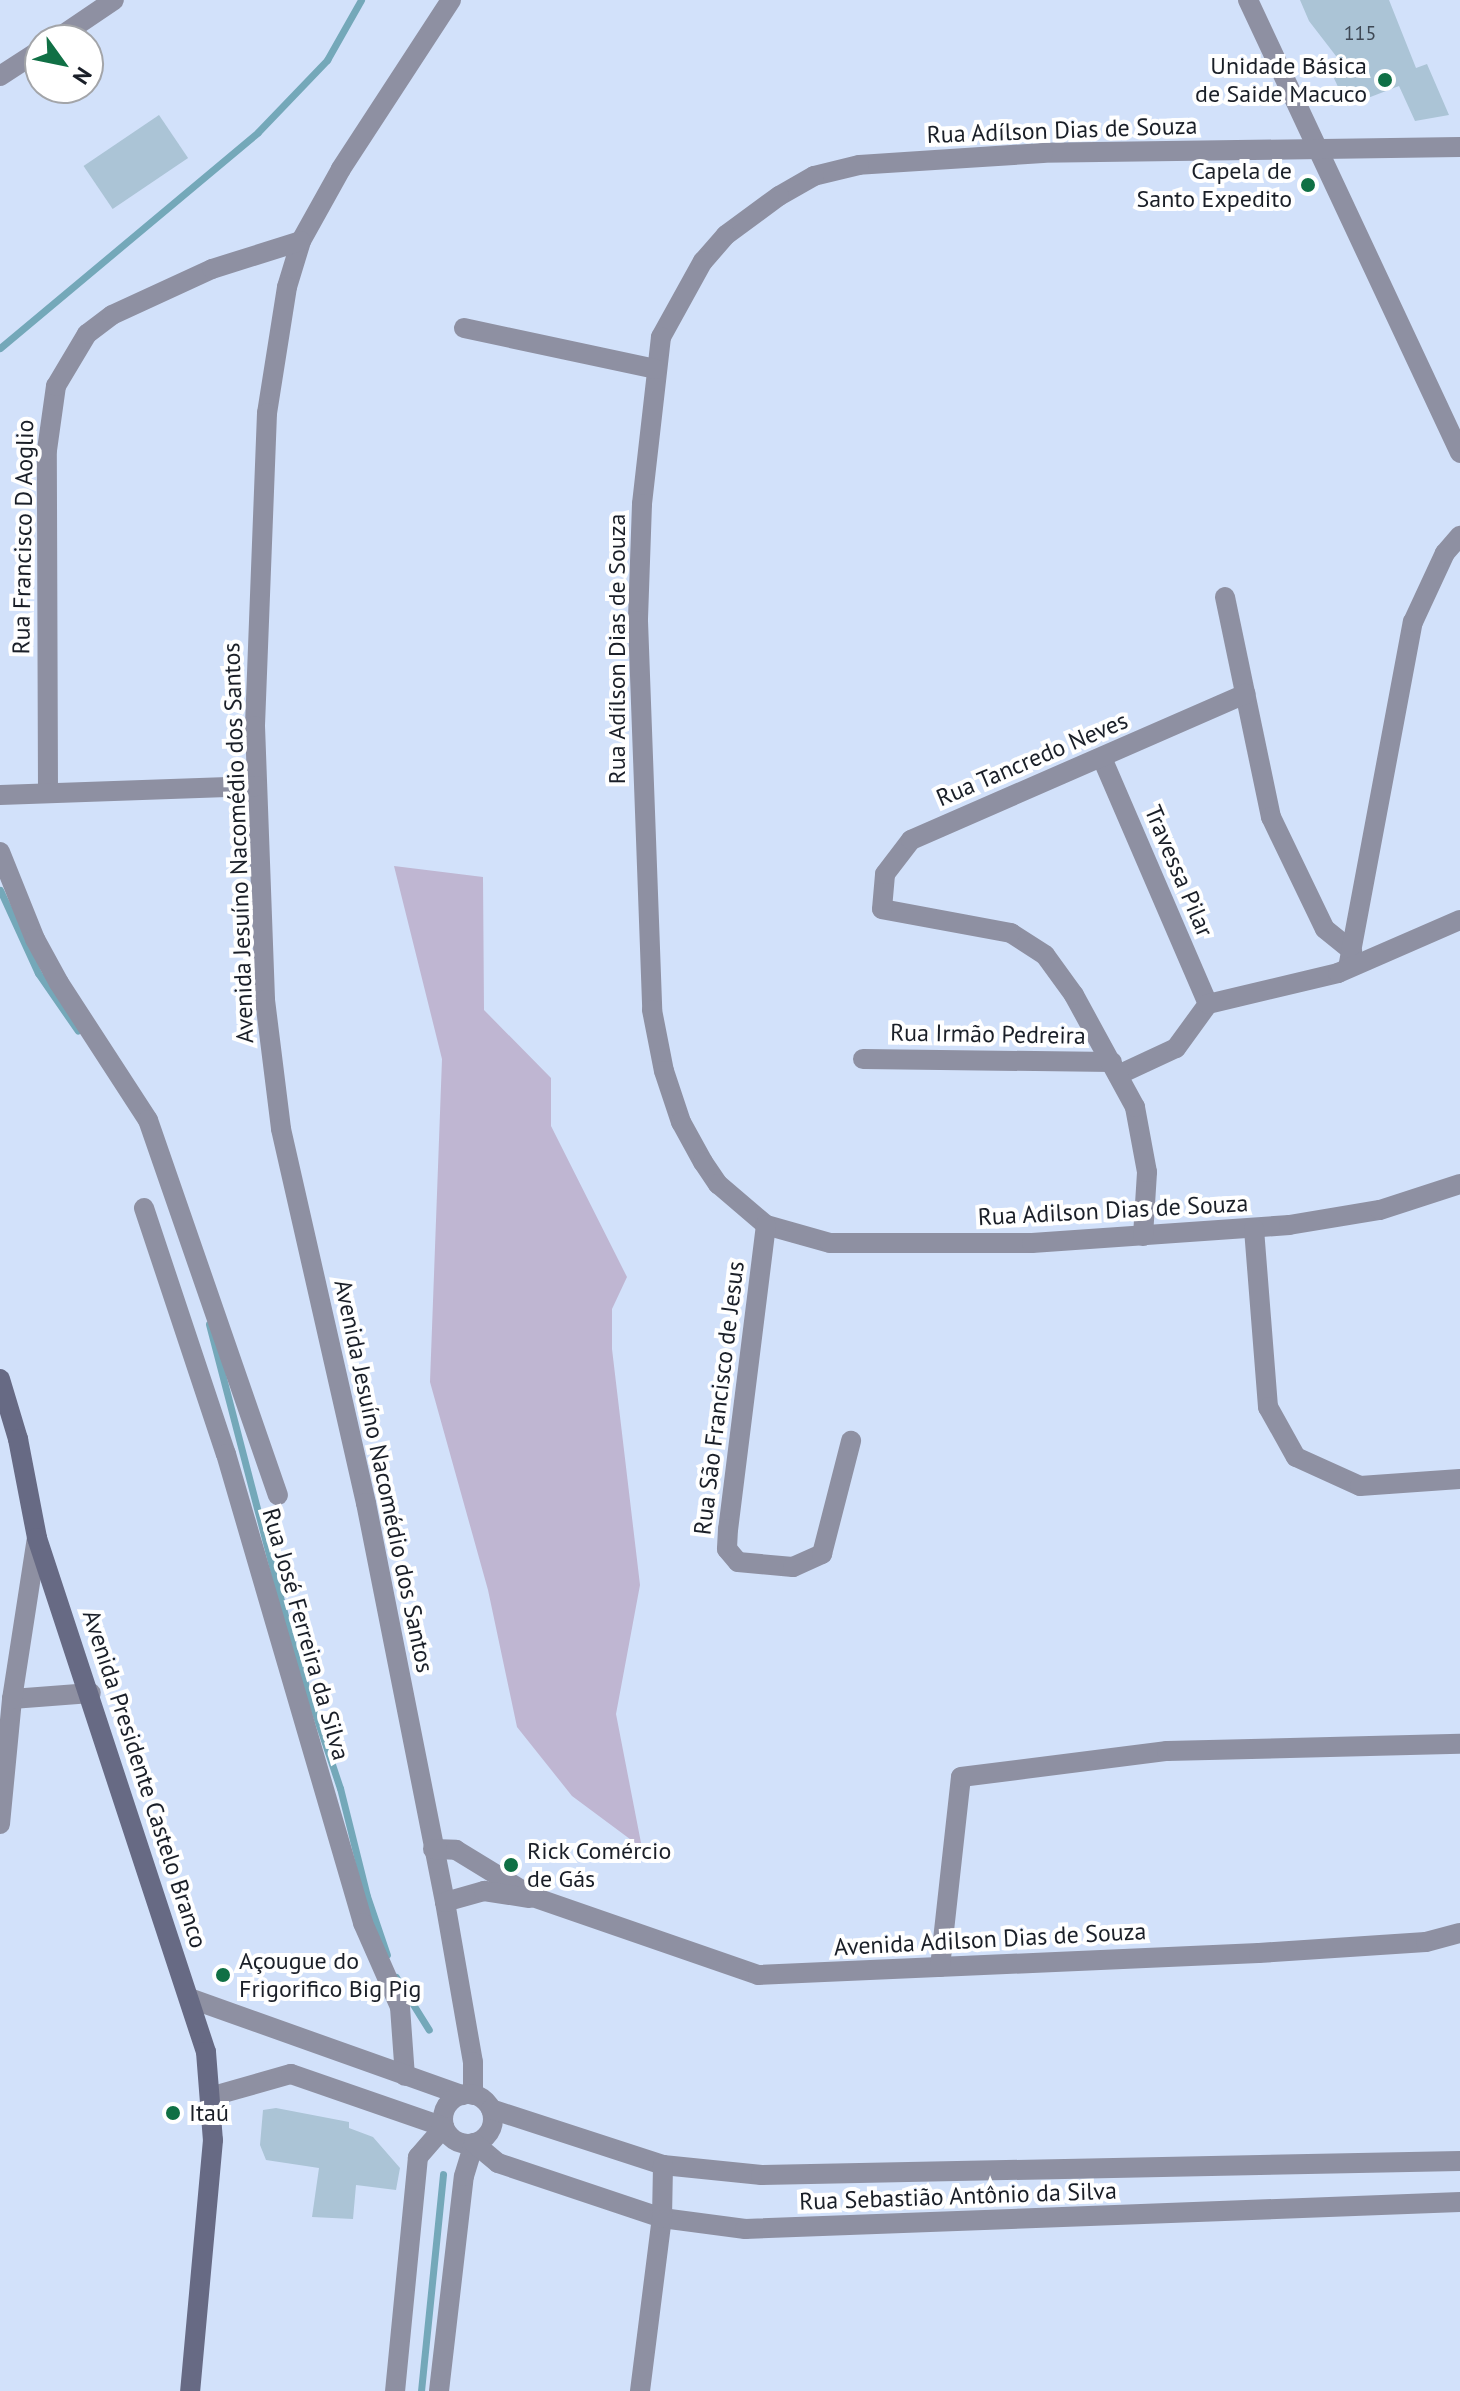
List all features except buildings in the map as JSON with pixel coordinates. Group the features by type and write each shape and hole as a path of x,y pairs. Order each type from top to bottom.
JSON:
{"street":[{"path":"79,24 114,0"},
{"name":"Avenida Jesuíno Nacomédio dos Santos","path":"451,0 301,241 287,287 267,413 255,636 265,1000 281,1129 366,1503 445,1902 473,2062 468,2095"},
{"path":"1248,0 1460,453"},
{"path":"0,76 24,60"},
{"name":"Rua Adílson Dias de Souza","path":"766,1225 718,1184 688,1136 664,1071 652,1010 638,621 656,369 661,337 703,261 752,213 814,176 859,165 1043,153 1460,147"},
{"name":"Rua Francisco D Aoglio","path":"48,792 47,450 56,386 87,334 112,315 212,269 301,241"},
{"path":"464,328 656,369"},
{"path":"1350,959 1413,622 1439,564 1460,536"},
{"path":"1225,597 1271,817 1325,929 1350,959"},
{"name":"Rua Tancredo Neves","path":"1115,1068 1074,995 1032,945 981,924 882,909 885,874 911,840 1245,694"},
{"name":"Travessa Pilar","path":"1102,758 1208,1004"},
{"path":"0,795 257,786"},
{"name":"Rua José Ferreira da Silva","path":"0,852 59,983 148,1120 278,1495"},
{"path":"1143,1236 1144,1140 1115,1068 1176,1048 1208,1004 1460,920"},
{"name":"Rua Irmão Pedreira","path":"863,1059 1115,1068"},
{"name":"Rua Adilson Dias de Souza","path":"766,1225 830,1243 1032,1243 1254,1229 1380,1210 1460,1184"},
{"name":"Rua José Ferreira da Silva","path":"144,1208 226,1454 363,1923 400,2007 405,2076"},
{"name":"Rua São Francisco de Jesus","path":"766,1225 728,1529 727,1549 738,1562 793,1567 822,1554 851,1441"},
{"path":"1254,1229 1268,1407 1296,1457 1360,1486 1460,1479"},
{"name":"Avenida Presidente Castelo Branco","path":"0,1379 9,1442 37,1538 91,1693 189,1998 213,2096 190,2391"},
{"path":"0,1824 12,1699 37,1538"},
{"path":"12,1699 91,1693"},
{"path":"940,1967 961,1777 1167,1751 1460,1744"},
{"name":"Avenida Adilson Dias de Souza","path":"433,1849 456,1850 533,1897"},
{"name":"Avenida Adilson Dias de Souza","path":"445,1902 484,1891 533,1897 758,1975 1259,1953 1426,1942 1460,1933"},
{"path":"189,1998 405,2076 468,2095 491,2109 490,2130 474,2143 464,2176 439,2391"},
{"path":"213,2096 291,2074 444,2127 454,2140 474,2143"},
{"path":"395,2391 418,2157 444,2127 444,2111 468,2095"},
{"name":"Rua Sebastião Antônio da Silva","path":"491,2109 663,2165 806,2175 1251,2161 1460,2161"},
{"name":"Rua Sebastião Antônio da Silva","path":"474,2143 498,2163 662,2218 745,2229 814,2229 1460,2202"},
{"path":"640,2391 662,2218 663,2165"}],"shaded area":[{"path":"394,866 483,877 484,1010 551,1078 551,1126 627,1277 612,1309 612,1349 640,1585 616,1714 642,1848 572,1796 517,1727 488,1590 430,1382 442,1059"}],"waterway":[{"path":"0,348 258,132 327,60 361,0"},
{"path":"0,890 38,973 78,1031"},
{"path":"209,1324 293,1647 340,1788 367,1896 387,1955"},
{"path":"396,1977 429,2030"},
{"path":"421,2391 443,2174"}],"place":[{"name":"Unidade Básica de Saide Macuco","path":"1385,80"},
{"name":"Capela de Santo Expedito","path":"1308,185"},
{"name":"Rick Comércio de Gás","path":"511,1865"},
{"name":"Açougue do Frigorifico Big Pig","path":"223,1975"},
{"name":"Itaú","path":"173,2113"}]}
